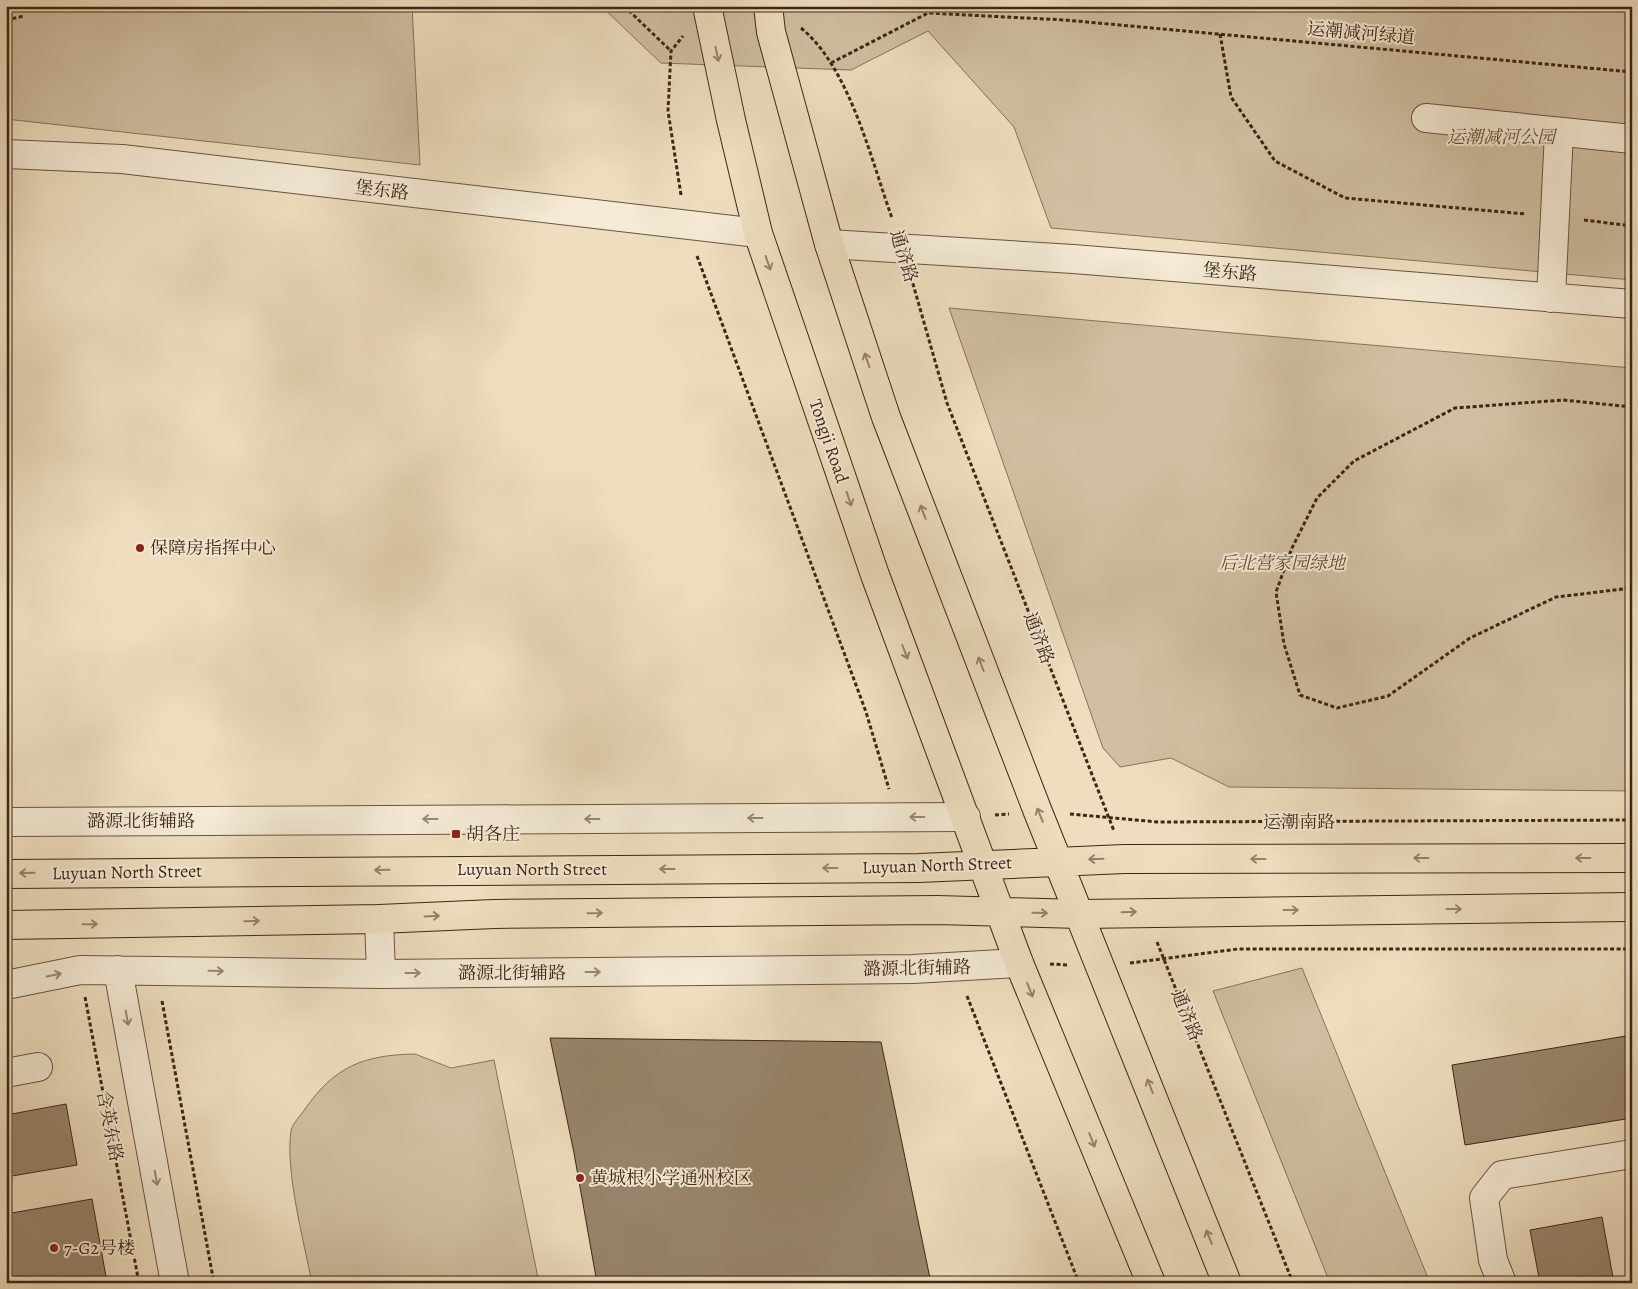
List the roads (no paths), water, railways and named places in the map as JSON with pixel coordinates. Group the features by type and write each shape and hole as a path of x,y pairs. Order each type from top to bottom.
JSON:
{"main road":[{"name":"Tongji Road","path":"707,6 730,120 758,233 876,575 984,865"},
{"path":"768,6 771,32 828,244 886,417 1038,812 1102,966 1227,1283"},
{"name":"运潮南路","path":"1058,860 1124,858 1632,858"},
{"name":"Luyuan North Street","path":"6,874 919,868 1058,860"},
{"path":"984,865 1019,963 1151,1283"},
{"path":"6,925 379,919 524,913 937,910 1080,914 1144,911 1632,908"}],"street":[{"path":"1426,118 1632,139"},
{"path":"1551,298 1559,132"},
{"name":"堡东路","path":"6,154 122,159 758,233"},
{"name":"堡东路","path":"828,244 1072,259 1632,304"},
{"name":"潞源北街辅路","path":"6,822 966,817"},
{"path":"379,919 381,974"},
{"name":"潞源北街辅路","path":"6,985 80,970 381,974 956,968 1019,963"},
{"name":"含英东路","path":"118,970 175,1283"},
{"path":"6,1073 38,1067"},
{"path":"1502,1283 1493,1260 1484,1198 1502,1176 1632,1154"}],"place":[{"name":"保障房指挥中心","path":"140,548"},
{"name":"胡各庄","path":"456,834"},
{"name":"黄城根小学通州校区","path":"580,1178"},
{"name":"7-G2号楼","path":"54,1248"}],"park label":[{"name":"运潮减河公园","path":"1501,137"},
{"name":"后北营家园绿地","path":"1282,563"}]}
